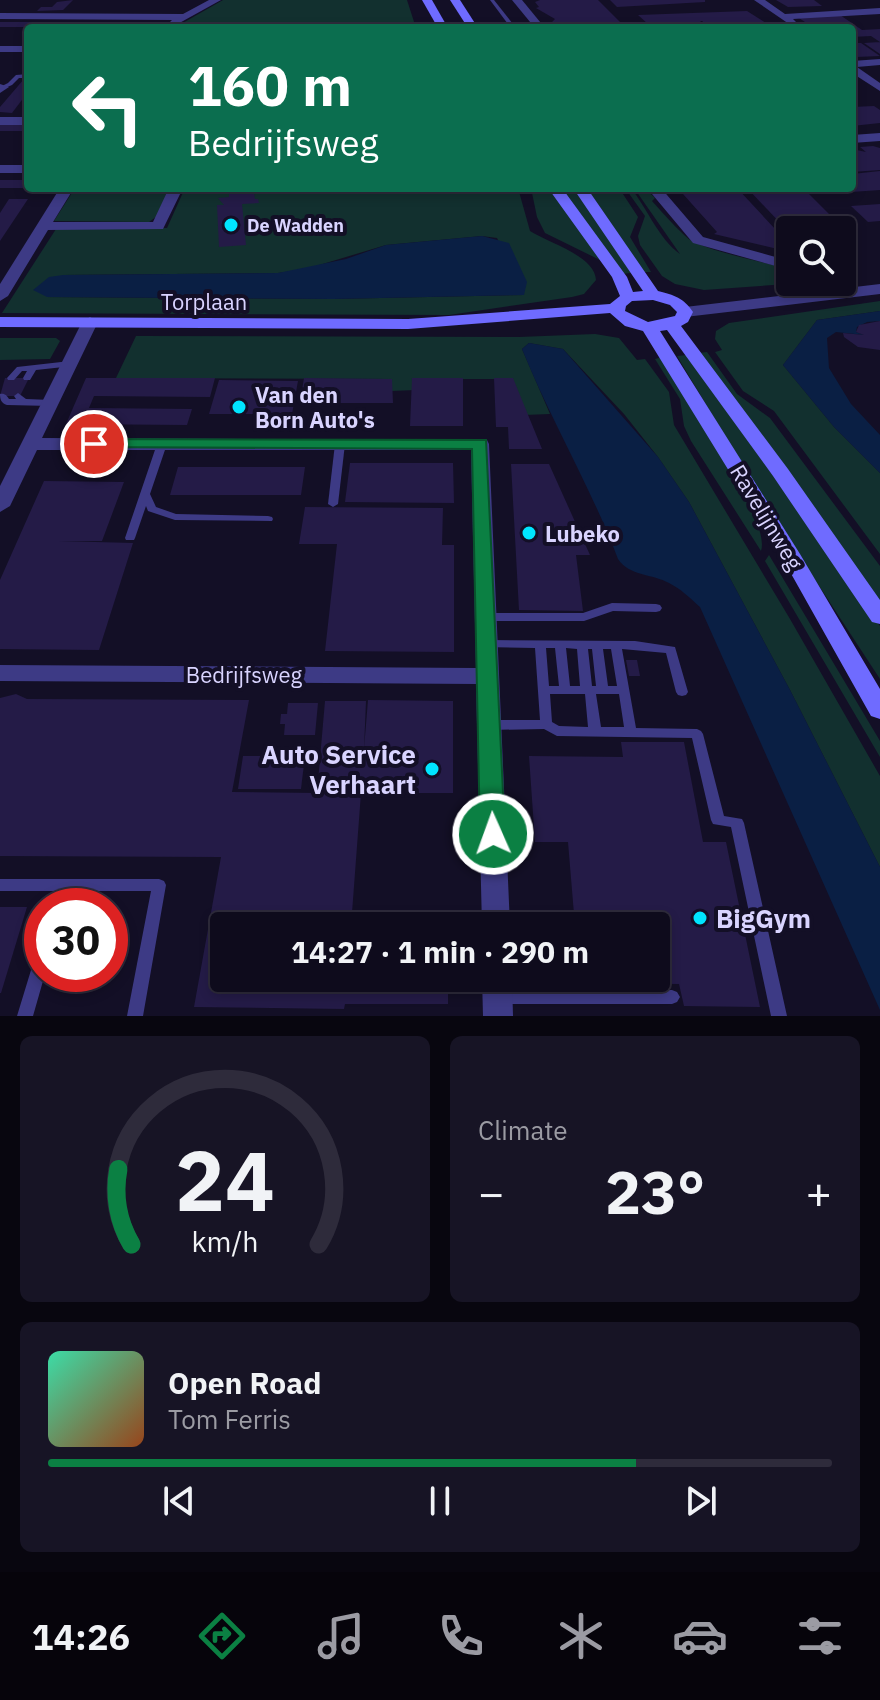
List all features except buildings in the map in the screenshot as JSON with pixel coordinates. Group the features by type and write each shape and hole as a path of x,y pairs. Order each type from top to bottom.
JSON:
{"main road":[{"path":"427,0 441,24"},
{"path":"455,0 470,24"},
{"path":"558,192 619,277 622,308 671,316"},
{"path":"583,192 653,295 671,316"},
{"name":"Torplaan","path":"0,322 408,324 463,327 622,308 653,295"},
{"name":"Ravelijnweg","path":"671,316 880,617"},
{"name":"Ravelijnweg","path":"671,316 790,554 880,710"}],"street":[{"path":"173,24 216,0"},
{"path":"517,0 537,24"},
{"path":"759,0 793,24"},
{"path":"22,16 34,5"},
{"path":"67,17 78,5"},
{"path":"111,17 120,5"},
{"path":"783,17 880,11"},
{"path":"0,16 183,17"},
{"path":"0,49 24,49"},
{"path":"856,65 880,62"},
{"path":"856,69 880,88"},
{"path":"0,121 24,121"},
{"path":"856,139 880,137"},
{"path":"0,169 24,169"},
{"path":"0,296 65,192"},
{"path":"44,226 158,226 174,192"},
{"path":"657,192 698,240 776,262"},
{"path":"856,291 880,289"},
{"path":"671,316 816,296"},
{"path":"0,506 90,322"},
{"path":"31,444 480,444 496,912"},
{"name":"Bedrijfsweg","path":"0,673 488,676"}],"lane":[{"path":"492,0 511,24"},
{"path":"1,88 18,76 24,76"},
{"path":"11,378 20,369 70,364"},
{"path":"27,378 33,368"},
{"path":"2,396 7,402 21,399 51,403"},
{"path":"130,538 162,444"},
{"path":"333,504 340,444"},
{"path":"146,495 152,509 175,517 268,519"},
{"path":"486,617 584,617 612,607 656,608"},
{"path":"487,644 616,645 671,650 682,692"},
{"path":"540,644 546,724"},
{"path":"560,645 565,690"},
{"path":"582,645 593,690"},
{"path":"595,732 593,690 597,645"},
{"path":"616,645 631,732"},
{"path":"543,690 624,690"},
{"path":"489,725 546,724 557,731 697,734 718,820 737,823 779,1016"},
{"path":"0,885 159,885 135,1016"},
{"path":"25,1016 32,992"},
{"path":"498,997 672,997"}],"green space":[{"path":"223,0 407,0 415,24 181,24"},
{"path":"72,192 170,192 160,214 149,222 54,221"},
{"path":"183,192 519,192 530,231 580,257 594,271 596,280 584,294 572,297 449,315 2,313 56,229 167,228","holes":["482,236 497,238 524,295 333,299 47,297 63,275 278,273 306,269 386,245"]},
{"path":"532,192 552,192 602,261 545,233 537,217"},
{"path":"563,192 580,192 631,273 622,274"},
{"path":"590,192 622,192 638,217 630,237 651,272 644,272"},
{"path":"628,192 634,192 660,232 680,254 637,192 648,192 653,196 652,201 692,241 776,266 776,285 704,290 675,284 662,276 640,245 638,236 645,216"},
{"path":"880,301 880,311 817,320 783,365 834,427 880,473 880,554 774,411 743,391 715,352 722,350 715,339 716,331 729,323"},
{"path":"595,334 619,338 637,360 645,359 669,392 674,425 880,776 880,867 689,502 624,414 563,349 529,343 522,349 550,414 524,415 510,379 417,379 416,390 391,391 392,379 116,378 136,336 519,337"},
{"path":"0,338 56,338 60,341 50,359 0,360"},
{"path":"707,352 737,394 770,418 880,566 880,604 698,353"},
{"path":"687,355 880,626 880,679 768,508 677,356"},
{"path":"662,357 740,485 761,535 761,551 691,441 684,426 680,399 655,359"},
{"path":"769,555 880,741 880,757 765,561"}],"water":[{"path":"482,236 509,243 527,282 524,295 333,299 47,297 33,290 49,277 63,275 278,273 346,259 386,245"},
{"path":"880,311 880,321 857,327 856,332 864,335 836,332 827,338 829,368 851,404 880,435 880,473 834,427 783,365 817,320"},
{"path":"529,343 563,349 658,457 689,502 790,690 880,867 880,1010 700,607 673,585 628,569 618,559 522,349"}],"place":[{"name":"De Wadden","path":"231,225"},
{"name":"Van den Born Auto's","path":"239,407"},
{"name":"Lubeko","path":"529,533"},
{"name":"Auto Service Verhaart","path":"432,769"},
{"name":"BigGym","path":"700,918"}],"route":[{"path":"94,444 480,444 493,834"}]}
